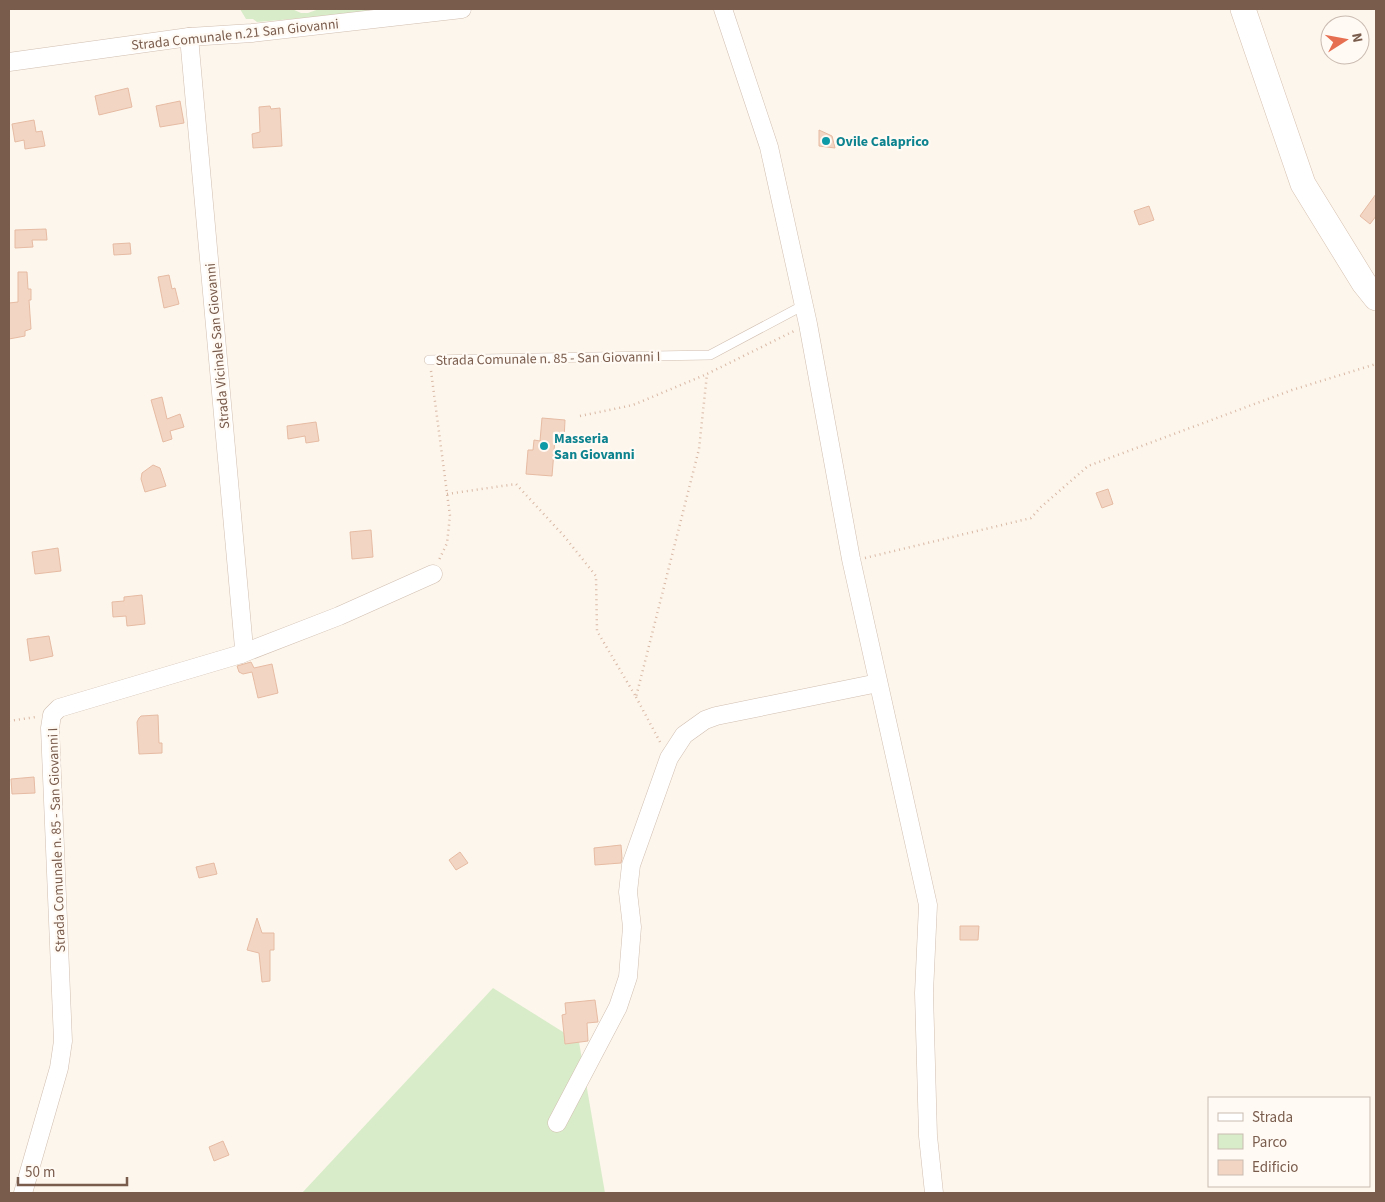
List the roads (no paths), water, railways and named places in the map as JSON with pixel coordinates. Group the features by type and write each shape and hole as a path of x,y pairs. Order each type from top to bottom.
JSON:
{"street":[{"name":"Strada Comunale n.21 San Giovanni","path":"9,62 189,37 252,33 462,9"},
{"path":"723,9 770,147 808,324 851,559 928,905 924,993 928,1136 934,1193"},
{"path":"1243,9 1303,184 1364,283 1376,298"},
{"name":"Strada Vicinale San Giovanni","path":"189,37 244,648 241,654"},
{"name":"Strada Comunale n. 85 - San Giovanni I","path":"23,1193 59,1068 64,1041 50,728 52,715 59,708 241,654 339,616 433,574"},
{"path":"556,1123 618,1007 628,976 632,927 628,892 631,865 669,758 684,735 705,720 716,716 878,683"}],"lane":[{"name":"Strada Comunale n. 85 - San Giovanni I","path":"429,360 710,355 804,305"}],"place":[{"name":"Ovile Calaprico","path":"826,141"},
{"name":"Masseria San Giovanni","path":"544,446"}]}
